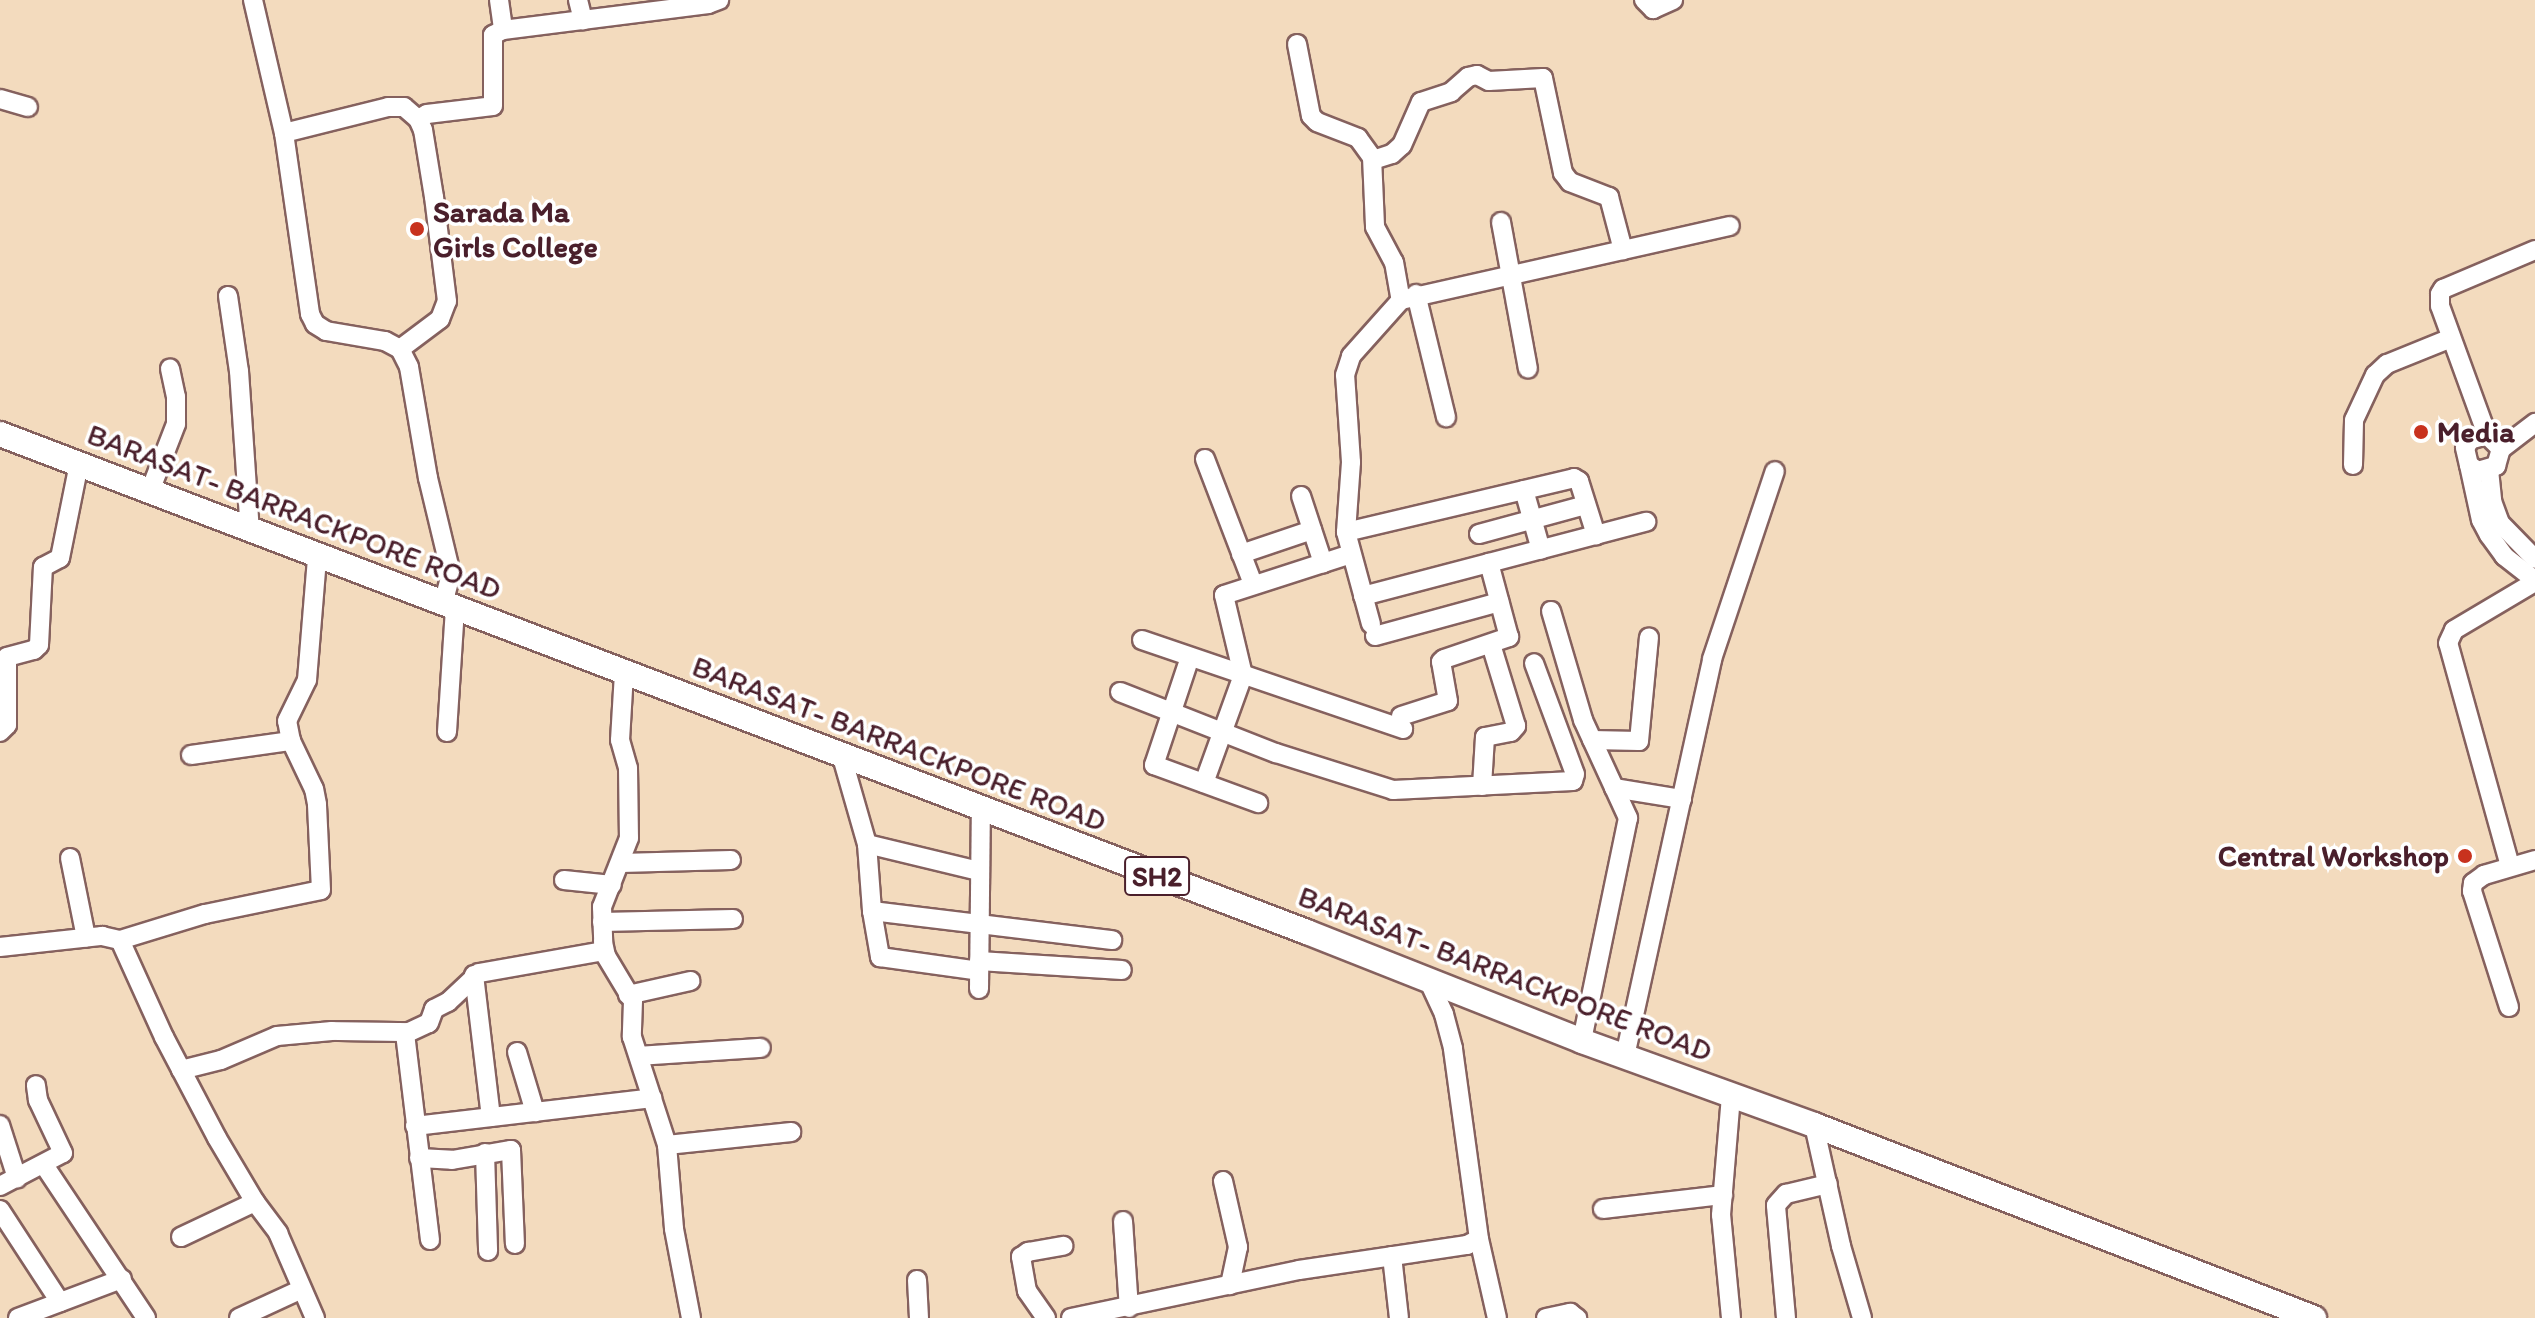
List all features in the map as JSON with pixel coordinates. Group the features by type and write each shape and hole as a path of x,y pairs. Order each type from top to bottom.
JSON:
{"main road":[{"name":"BARASAT- BARRACKPORE ROAD","path":"0,434 317,558 449,605 1428,979 1582,1041 1814,1125 2268,1310 2314,1318"}],"street":[{"path":"253,0 284,133 304,283 315,324 326,331 385,341 400,349 409,367 428,478 451,574 447,732"},
{"path":"499,0 503,30"},
{"path":"578,0 583,20"},
{"path":"418,119 427,114 493,106 492,39 503,30 719,0"},
{"path":"1644,0 1653,9 1673,0"},
{"path":"1297,44 1311,116 1317,122 1358,138 1373,160 1375,227 1408,297 1446,417"},
{"path":"1373,160 1392,154 1402,145 1421,102 1451,92 1468,77 1477,75 1489,81 1543,78 1563,173 1570,182 1609,197 1623,250"},
{"path":"0,99 28,107"},
{"path":"284,133 388,107 404,107 418,119 423,130 434,197 447,301 440,319 400,349"},
{"path":"1501,222 1528,369"},
{"path":"1499,602 1373,630 1346,532 1351,462 1347,365 1351,356 1408,297 1730,226"},
{"path":"2501,449 2487,435 2440,306 2443,289 2535,250"},
{"path":"228,296 239,371 250,532"},
{"path":"2353,465 2354,420 2375,375 2387,364 2451,338"},
{"path":"150,491 176,424 176,397 170,369"},
{"path":"2469,465 2478,471 2496,466 2501,449 2535,423"},
{"path":"2487,435 2470,440 2465,457 2481,520 2504,556 2535,581 2454,630 2448,643 2510,866"},
{"path":"1205,459 1253,584"},
{"path":"0,732 7,725 7,657 34,650 39,645 43,567 60,558 79,464"},
{"path":"2489,470 2492,501 2500,523 2535,559"},
{"path":"1625,1056 1724,617 1775,471"},
{"path":"1346,532 1577,479 1596,535"},
{"path":"1524,490 1541,550"},
{"path":"1301,496 1323,563"},
{"path":"1479,534 1586,505"},
{"path":"1363,596 1646,522"},
{"path":"1241,554 1312,530"},
{"path":"1204,783 1243,675 1223,600 1227,592 1351,554"},
{"path":"0,947 102,936 120,940 205,914 321,890 317,804 291,741 287,721 307,680 317,558"},
{"path":"1142,640 1243,675 1402,723 1448,701 1441,662 1444,659 1509,637 1489,563"},
{"path":"1551,611 1577,702 1628,821 1582,1041"},
{"path":"1592,740 1639,741 1649,637"},
{"path":"1482,786 1485,737 1511,732 1516,726 1491,644"},
{"path":"1190,657 1154,765 1258,803"},
{"path":"1120,692 1222,733 1393,790 1568,782 1575,778 1534,663"},
{"path":"624,673 620,740 628,768 629,838 602,907 604,951 633,1001 632,1037 667,1145 674,1229 691,1318"},
{"path":"191,755 291,741"},
{"path":"842,757 867,844 872,911 880,957 979,974 1122,970"},
{"path":"1614,788 1682,799"},
{"path":"979,974 981,809"},
{"path":"867,844 979,871"},
{"path":"70,858 86,937"},
{"path":"621,863 731,860"},
{"path":"2509,1007 2472,891 2478,878 2535,860"},
{"path":"564,880 612,885"},
{"path":"872,911 1112,940"},
{"path":"602,922 733,919"},
{"path":"120,940 181,1070 255,1202 278,1233 315,1318"},
{"path":"181,1070 221,1060 277,1036 316,1031 408,1032 429,1023 434,1009 448,1002 474,975 604,951"},
{"path":"474,975 491,1117"},
{"path":"1428,979 1444,1014 1453,1048 1479,1239 1497,1318"},
{"path":"628,995 690,981"},
{"path":"408,1032 405,1038 430,1240"},
{"path":"639,1056 761,1048"},
{"path":"517,1052 535,1112"},
{"path":"0,1186 63,1153 38,1100 36,1085"},
{"path":"1731,1095 1723,1195 1731,1318"},
{"path":"415,1126 652,1098"},
{"path":"0,1125 17,1178"},
{"path":"1814,1125 1862,1318"},
{"path":"667,1145 791,1132"},
{"path":"419,1158 452,1160 485,1153 513,1152 515,1244"},
{"path":"485,1153 488,1251"},
{"path":"44,1165 146,1318"},
{"path":"1223,1181 1239,1252 1230,1285"},
{"path":"1786,1318 1776,1205 1786,1194 1828,1184"},
{"path":"1603,1209 1723,1195"},
{"path":"181,1237 255,1202"},
{"path":"0,1210 60,1302"},
{"path":"1123,1221 1129,1308"},
{"path":"1071,1318 1129,1308 1150,1310 1230,1285 1467,1245 1479,1239"},
{"path":"1046,1318 1027,1291 1021,1257 1028,1252 1063,1246"},
{"path":"1392,1256 1399,1318"},
{"path":"18,1318 122,1279"},
{"path":"917,1280 919,1318"},
{"path":"239,1318 302,1289"},
{"path":"1546,1318 1570,1313 1577,1318"}],"place":[{"name":"Sarada Ma Girls College","path":"417,229"},
{"name":"Media","path":"2421,432"},
{"name":"Central Workshop","path":"2465,856"}]}
